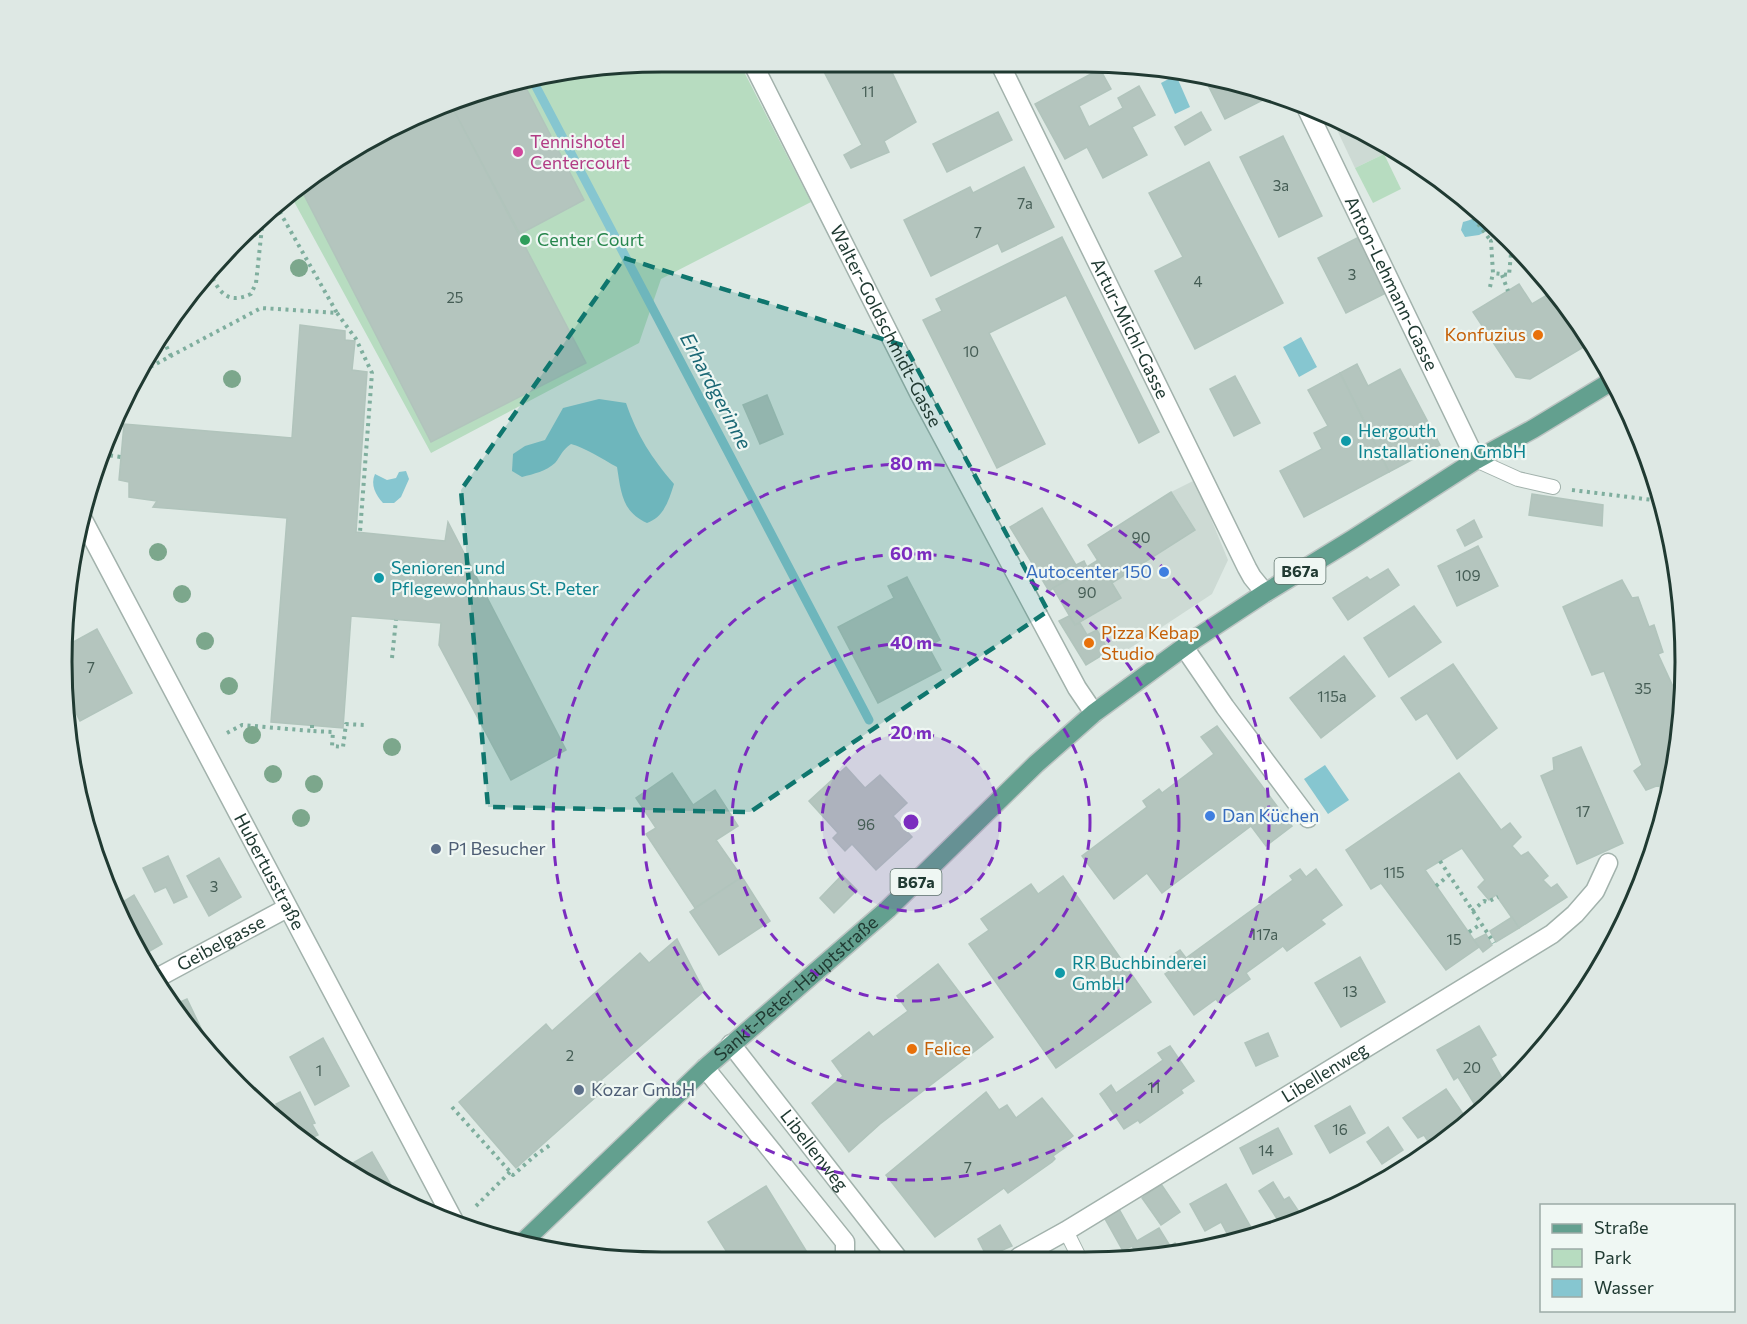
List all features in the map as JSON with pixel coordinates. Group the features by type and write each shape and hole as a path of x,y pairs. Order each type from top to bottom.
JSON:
{"main road":[{"name":"Sankt-Peter-Hauptstraße","path":"529,1237 705,1068 888,909 1035,764 1094,713 1184,647 1265,592 1476,460 1606,385"}],"street":[{"name":"Walter-Goldschmidt-Gasse","path":"757,72 919,393 1077,688 1094,713"},
{"name":"Artur-Michl-Gasse","path":"1004,72 1252,577 1265,592"},
{"name":"Anton-Lehmann-Gasse","path":"1311,117 1476,460"},
{"name":"Hubertusstraße","path":"86,535 340,1004 449,1212"},
{"path":"1184,647 1225,708 1308,818"},
{"name":"Libellenweg","path":"1027,1252 1066,1231 1552,934 1575,914 1595,891 1608,863"},
{"name":"Geibelgasse","path":"162,976 287,908"},
{"name":"Libellenweg","path":"731,1044 893,1252"},
{"path":"705,1068 845,1242 845,1252"}],"lane":[{"path":"1476,460 1518,479 1554,487"},
{"path":"1066,1231 1076,1252"}],"path":[{"path":"280,212 337,313 356,339 372,373 360,532"},
{"path":"1473,217 1491,241 1493,273 1490,287"},
{"path":"213,279 220,292 230,298 240,298 251,294 256,283 262,229"},
{"path":"1491,241 1496,239"},
{"path":"1493,273 1509,275 1511,254"},
{"path":"1501,274 1508,291"},
{"path":"152,366 261,308 337,313"},
{"path":"165,344 171,356"},
{"path":"109,455 121,457"},
{"path":"1554,487 1652,500"},
{"path":"392,658 396,620"},
{"path":"228,733 242,725 312,728 333,732 332,746 343,747 346,724 364,725"},
{"path":"1440,861 1505,962"},
{"path":"1436,886 1449,875"},
{"path":"1472,911 1484,901 1498,897"},
{"path":"1469,932 1481,924"},
{"path":"452,1107 513,1175 550,1145"},
{"path":"476,1206 510,1172"}],"highlighted area":[{"path":"624,258 905,346 1048,611 750,812 488,807 461,490"}],"shaded area":[{"path":"1336,129 1384,154 1355,168"},
{"name":"Autocenter 150","path":"1195,480 1228,560 1212,594 1115,658 1097,630 1087,635 1080,623 1121,598 1098,560 1171,492"}],"green space":[{"name":"Center Court","path":"744,72 811,202 661,279 639,343 431,453 294,201 334,171 401,133 472,103 509,92 547,83 623,73"},
{"path":"1384,154 1401,189 1373,203 1355,168"}],"water":[{"path":"1170,78 1178,80 1190,107 1175,114 1161,83"},
{"path":"1474,218 1487,231 1479,235 1465,237 1461,230 1463,222"},
{"path":"1301,337 1317,367 1299,377 1283,347"},
{"path":"599,399 626,403 646,446 674,484 662,512 647,523 632,513 624,500 617,467 577,446 571,444 555,463 540,472 522,477 512,471 513,454 525,446 545,440 563,408"},
{"path":"406,471 409,479 401,497 394,503 383,503 374,490 375,474 387,480 396,478 399,472"},
{"path":"1325,765 1349,800 1328,814 1304,779"}],"building":[{"path":"824,72 892,72 916,122 884,141 889,152 851,168 844,155 862,145"},
{"path":"1094,72 1102,72 1111,89 1079,106 1089,127 1123,108 1118,98 1139,86 1155,115 1132,127 1147,155 1103,178 1087,147 1065,159 1035,104"},
{"path":"1211,86 1264,100 1225,119 1209,87"},
{"name":"Tennishotel Centercourt","path":"526,88 584,200 520,234 454,110"},
{"name":"Center Court","path":"454,110 586,363 431,442 303,194 367,151"},
{"path":"998,112 1012,140 947,172 933,144"},
{"path":"1201,112 1211,130 1185,145 1175,127"},
{"path":"1283,136 1322,216 1279,237 1240,157"},
{"path":"1209,162 1283,303 1195,349 1155,271 1183,257 1149,193"},
{"path":"1024,167 1054,227 1002,252 998,243 931,276 904,220 970,187 973,193"},
{"path":"1062,237 1159,432 1139,443 1066,295 989,333 1045,444 997,468 923,320 942,311 936,299"},
{"path":"1359,237 1386,293 1346,313 1318,258"},
{"name":"Konfuzius","path":"1519,284 1532,304 1547,295 1584,347 1530,379 1516,377 1473,312"},
{"name":"Senioren- und Pflegewohnhaus St. Peter","path":"300,325 345,331 345,340 355,341 352,370 367,372 356,532 445,541 448,522 566,750 511,780 439,645 441,623 351,616 343,728 271,722 287,518 153,507 157,501 129,497 129,482 119,480 124,424 292,438"},
{"path":"1357,364 1368,386 1400,369 1440,445 1389,472 1340,373"},
{"name":"Hergouth Installationen GmbH","path":"1340,373 1389,472 1304,517 1280,471 1322,449 1314,433 1328,426 1308,390"},
{"path":"1235,376 1260,423 1234,436 1210,389"},
{"path":"767,395 783,434 760,444 743,405"},
{"path":"1171,492 1195,530 1112,583 1088,545"},
{"path":"1532,494 1603,505 1602,526 1529,515"},
{"path":"1042,508 1076,565 1072,568 1076,575 1049,591 1010,527"},
{"path":"1474,520 1482,537 1465,546 1457,530"},
{"path":"1478,546 1498,586 1457,606 1438,566"},
{"path":"1098,560 1121,598 1075,625 1053,588 1076,575 1072,568 1076,565 1084,561 1087,567"},
{"path":"1388,569 1399,585 1348,620 1333,598 1367,577 1370,580"},
{"path":"907,577 940,640 928,646 941,670 878,703 838,627 894,598 888,586"},
{"path":"1622,580 1632,598 1638,597 1649,627 1654,625 1663,652 1658,654 1674,689 1670,739 1661,790 1659,785 1646,790 1634,771 1642,765 1604,671 1592,675 1563,607"},
{"path":"1414,606 1441,642 1389,677 1364,638"},
{"name":"Pizza Kebap Studio","path":"1069,616 1075,625 1080,623 1087,635 1097,630 1109,651 1086,665 1059,621"},
{"path":"97,629 132,693 80,721 73,701 73,642"},
{"path":"1344,656 1375,696 1321,738 1290,698"},
{"path":"1453,664 1497,728 1457,759 1427,713 1416,720 1401,698"},
{"name":"Dan Küchen","path":"1217,726 1292,826 1266,846 1251,826 1162,893 1147,873 1114,899 1082,856 1147,807 1143,801 1159,789 1162,793 1214,754 1201,737"},
{"path":"1581,747 1623,843 1577,864 1541,776 1554,770 1553,758"},
{"path":"846,767 865,788 880,775 907,803 893,816 912,837 876,870 852,844 845,851 833,838 838,833 809,801"},
{"path":"672,773 693,805 715,790 738,826 716,840 742,877 695,908 646,834 656,828 636,798"},
{"path":"1459,773 1501,830 1510,823 1521,837 1512,846 1521,856 1528,852 1548,876 1543,880 1551,888 1557,884 1567,897 1519,928 1496,895 1489,900 1478,887 1485,880 1462,848 1425,870 1479,947 1446,970 1381,883 1371,889 1346,850"},
{"path":"168,856 187,897 174,903 166,887 155,892 143,868"},
{"path":"219,858 241,897 209,916 187,876"},
{"path":"1300,869 1306,877 1316,869 1342,905 1321,920 1325,924 1287,951 1283,946 1246,973 1250,979 1218,1002 1216,999 1194,1015 1165,974 1177,966 1170,957 1180,950 1186,958 1293,880 1290,876"},
{"path":"842,875 857,890 834,913 820,898"},
{"name":"RR Buchbinderei GmbH","path":"1063,876 1151,1002 1056,1068 969,944 989,930 981,919 1031,884 1038,894"},
{"path":"742,877 770,921 719,955 690,912"},
{"path":"134,895 162,944 148,952 123,902"},
{"path":"1512,917 1519,928 1496,942 1490,931"},
{"path":"1486,934 1492,945 1483,952 1474,940"},
{"path":"677,939 704,991 601,1080 607,1087 516,1168 459,1102 546,1024 552,1031 640,953 649,963"},
{"path":"1360,957 1385,1002 1341,1027 1315,983"},
{"name":"Felice","path":"938,964 993,1037 880,1124 849,1152 812,1103 843,1076 832,1061 869,1032 873,1037 908,1011 897,996"},
{"path":"187,999 203,1032 194,1021 180,1002"},
{"path":"1479,1026 1496,1055 1491,1058 1502,1079 1475,1105 1458,1077 1454,1080 1437,1050"},
{"path":"1268,1033 1278,1056 1256,1066 1245,1043"},
{"path":"323,1038 349,1086 315,1105 290,1057"},
{"path":"1170,1046 1194,1081 1181,1090 1183,1093 1140,1123 1138,1120 1124,1129 1100,1094 1111,1085 1116,1093 1163,1060 1158,1053"},
{"path":"1446,1089 1463,1114 1428,1142 1424,1135 1418,1138 1403,1118"},
{"path":"300,1092 315,1123 312,1124 318,1135 313,1137 280,1112 276,1104"},
{"path":"986,1092 999,1110 1007,1105 1016,1118 1042,1098 1073,1136 1063,1144 1066,1147 1053,1156 1055,1159 1052,1162 1008,1193 1004,1188 935,1237 886,1175"},
{"path":"1350,1106 1365,1133 1330,1153 1315,1126"},
{"path":"1388,1127 1403,1150 1382,1164 1367,1142"},
{"path":"1278,1128 1292,1154 1253,1174 1240,1148"},
{"path":"372,1152 392,1186 367,1173 352,1164"},
{"path":"1273,1182 1284,1200 1289,1197 1299,1212 1278,1220 1259,1191"},
{"path":"1161,1184 1180,1212 1161,1225 1142,1198"},
{"path":"1226,1184 1251,1228 1228,1234 1221,1222 1205,1231 1190,1204"},
{"path":"766,1186 807,1252 727,1252 708,1222"},
{"path":"1119,1209 1137,1241 1159,1228 1170,1246 1134,1250 1132,1246 1123,1251 1104,1217"},
{"path":"1000,1225 1012,1246 998,1252 984,1252 978,1239"}],"waterway":[{"name":"Erhardgerinne","path":"536,86 869,720"}],"place":[{"name":"Tennishotel Centercourt","path":"518,152"},
{"name":"Center Court","path":"525,240"},
{"name":"Konfuzius","path":"1538,335"},
{"name":"Hergouth Installationen GmbH","path":"1346,441"},
{"name":"Autocenter 150","path":"1164,572"},
{"name":"Senioren- und Pflegewohnhaus St. Peter","path":"379,578"},
{"name":"Pizza Kebap Studio","path":"1089,643"},
{"name":"Dan Küchen","path":"1210,816"},
{"name":"P1 Besucher","path":"436,849"},
{"name":"RR Buchbinderei GmbH","path":"1060,973"},
{"name":"Felice","path":"912,1049"},
{"name":"Kozar GmbH","path":"579,1090"}]}
